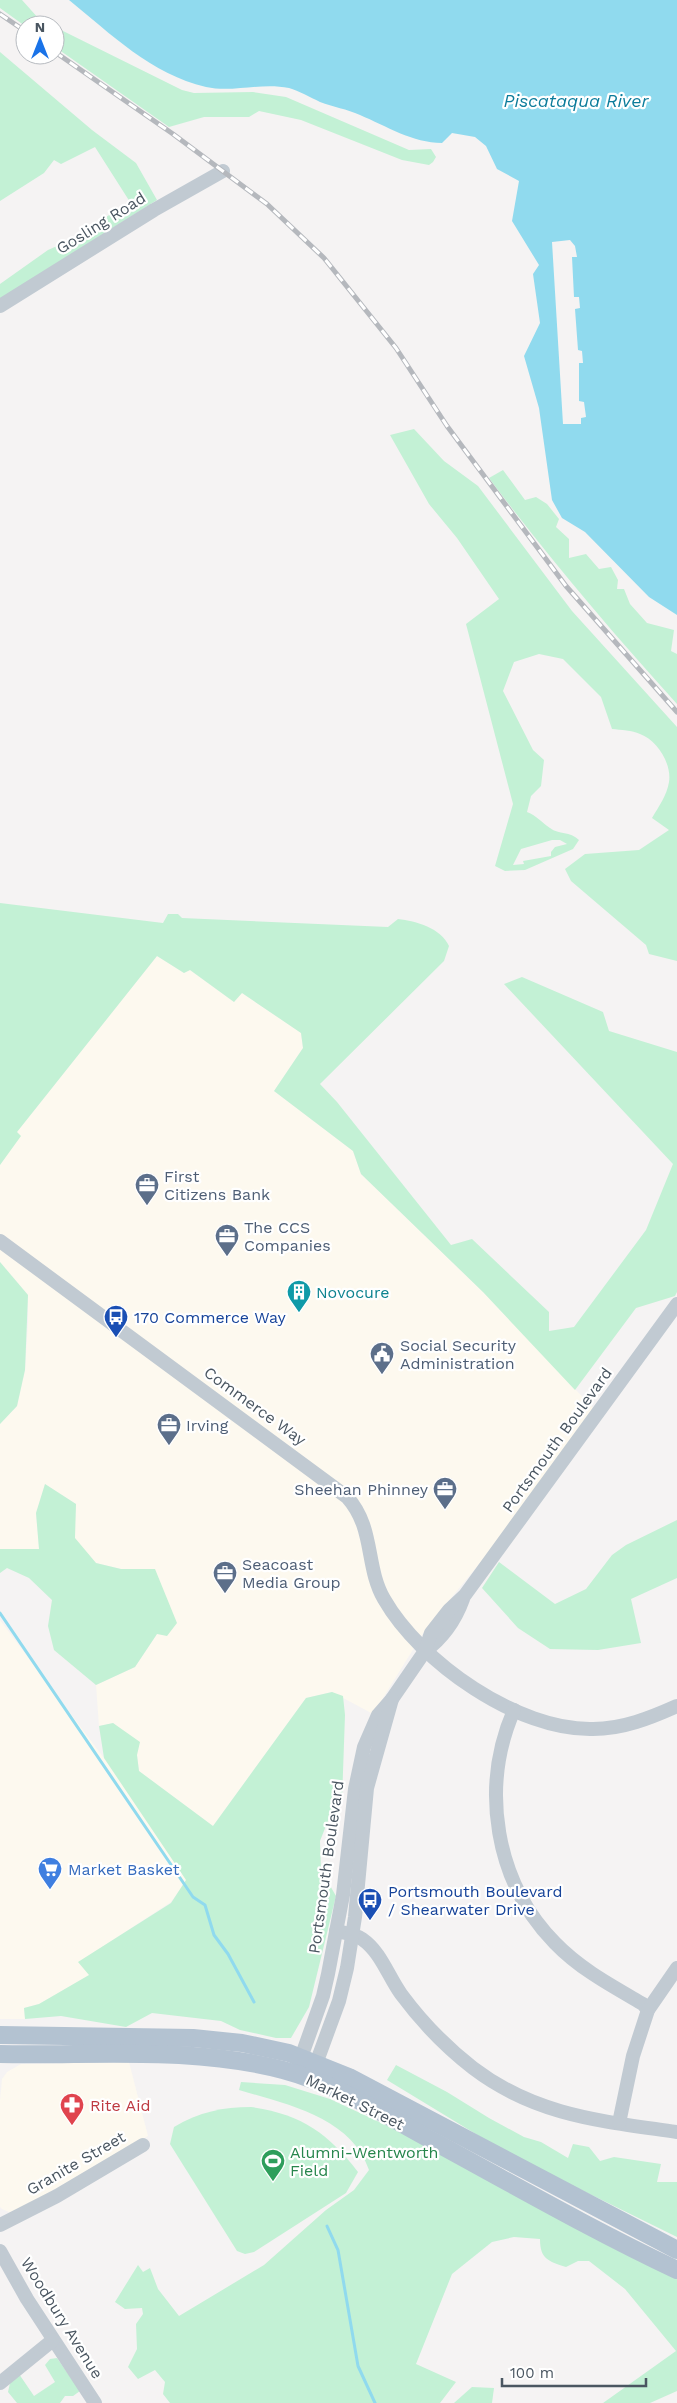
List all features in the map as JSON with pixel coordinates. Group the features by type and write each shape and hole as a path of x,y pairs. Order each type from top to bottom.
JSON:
{"main road":[{"name":"Market Street","path":"0,2035 210,2039 257,2046 306,2068 365,2086 677,2250"},
{"name":"Market Street","path":"0,2054 197,2056 306,2068 365,2105 610,2238 677,2270"}],"street":[{"name":"Gosling Road","path":"0,306 154,210 223,171"},
{"name":"Commerce Way","path":"0,1241 347,1497 365,1526 376,1581 397,1620 425,1651 480,1691 514,1710 562,1726 592,1729 639,1722 677,1706"},
{"name":"Portsmouth Boulevard","path":"306,2068 323,1996 343,1895 357,1776 378,1715 425,1651 439,1641 456,1618 465,1595 677,1304"},
{"name":"Portsmouth Boulevard","path":"306,2068 344,1984 353,1934 367,1788 392,1698"},
{"path":"514,1710 502,1742 496,1781 498,1826 512,1879 536,1920 555,1944 590,1972 643,2004 648,2010"},
{"path":"336,1931 353,1934 375,1950 398,1990 427,2025 473,2068 511,2092 552,2110 572,2116 677,2132"},
{"path":"619,2123 633,2056 648,2010 677,1968"},
{"name":"Granite Street","path":"0,2225 57,2196 143,2145"},
{"name":"Woodbury Avenue","path":"0,2250 4,2268 95,2403"},
{"path":"0,2383 53,2340"}],"shaded area":[{"path":"157,956 184,973 190,970 234,1002 242,993 301,1033 303,1048 274,1091 353,1151 361,1174 483,1292 594,1409 498,1541 427,1627 373,1714 332,1692 306,1698 213,1826 139,1771 137,1755 114,1723 99,1726 96,1685 135,1667 157,1634 155,1569 121,1569 96,1563 74,1538 76,1504 45,1484 36,1513 39,1549 0,1549 0,1424 17,1406 25,1370 28,1295 0,1262 0,1165 20,1136 17,1132"},
{"path":"0,1620 104,1758 187,1880 171,1902 79,1962 90,1975 39,2004 24,2008 25,2019 0,2019"},
{"path":"129,2062 148,2136 16,2211 9,2212 2,2209 0,2207 0,2100 2,2079 7,2072 21,2064"}],"green space":[{"path":"0,0 22,0 35,15 15,15 15,19 0,8"},
{"path":"65,32 182,90 194,93 253,92 286,97 409,150 431,149 436,157 429,165 402,160 301,120 259,111 249,117 204,117 169,127 65,54"},
{"path":"0,52 92,130 136,163 157,200 0,299 0,284 48,250 66,242 130,202 95,147 61,164 54,160 44,173 0,201"},
{"path":"414,429 444,461 478,486 572,611 677,727 677,961 649,954 646,945 571,881 565,869 585,854 639,850 669,830 652,818 666,791 669,775 666,760 657,747 646,737 626,730 612,729 601,697 563,659 539,654 514,662 503,691 533,750 544,760 541,786 531,796 527,812 534,815 553,830 572,835 579,840 573,849 525,870 505,871 495,866 513,804 466,624 499,599 457,538 429,504 390,435","holes":["552,840 560,840 567,844 555,847 551,852 551,856 523,861 524,864 513,865 521,849"]},
{"path":"503,470 525,500 536,497 547,504 559,519 556,527 569,539 569,558 586,554 599,569 611,567 618,580 617,589 624,589 630,604 647,623 674,630 671,651 677,654 677,704 580,593 489,478"},
{"path":"0,903 163,923 168,914 178,914 182,918 388,927 398,919 427,926 440,934 449,946 444,961 320,1084 337,1102 451,1245 472,1239 549,1312 549,1331 574,1327 646,1230 673,1164 504,984 522,977 603,1012 609,1031 677,1052 677,1292 675,1296 636,1308 575,1390 483,1292 361,1174 353,1151 274,1091 303,1048 301,1033 242,993 234,1002 190,970 184,973 157,956 17,1132 21,1136 0,1165"},
{"path":"0,1262 28,1295 25,1370 17,1406 0,1424"},
{"path":"45,1484 76,1504 75,1538 96,1563 121,1569 155,1569 177,1623 167,1636 157,1634 135,1667 96,1685 54,1650 48,1626 52,1600 29,1578 7,1568 0,1573 0,1549 39,1549 36,1513"},
{"path":"677,1520 677,1578 631,1599 641,1643 598,1650 550,1649 518,1628 482,1588 499,1562 555,1604 586,1589 612,1555 626,1545"},
{"path":"332,1692 343,1696 345,1715 342,1801 331,1813 320,1841 321,1870 336,1896 309,2007 291,2038 276,2038 240,2030 221,2021 152,2013 126,2027 61,2016 25,2019 24,2008 39,2004 89,1975 78,1962 171,1903 186,1880 104,1758 99,1726 113,1723 140,1742 137,1755 139,1771 213,1826 306,1698"},
{"path":"396,2065 524,2137 541,2142 568,2158 573,2144 589,2147 600,2161 614,2157 661,2164 657,2182 677,2182 677,2237 545,2172 484,2139 387,2080"},
{"path":"241,2082 285,2085 330,2099 403,2133 677,2278 677,2391 650,2403 603,2403 676,2351 625,2289 589,2261 578,2261 566,2267 550,2261 543,2255 540,2239 514,2237 492,2242 452,2274 416,2364 456,2382 440,2403 170,2403 163,2394 165,2382 155,2370 138,2379 128,2367 137,2349 136,2324 143,2314 142,2308 125,2309 115,2302 138,2265 143,2272 150,2268 158,2289 179,2316 264,2265 326,2210 354,2190 369,2170 360,2152 348,2137 332,2125 296,2107 239,2090"},
{"name":"Alumni-Wentworth Field","path":"251,2107 269,2110 299,2120 336,2146 358,2172 346,2193 254,2252 245,2254 237,2251 170,2144 174,2127 183,2122 221,2109"},
{"path":"57,2358 80,2391 73,2396 65,2396 60,2403 17,2403 8,2392 10,2383 19,2374 34,2396 55,2382 45,2365 50,2359"},
{"path":"472,2387 494,2388 492,2403 454,2403"}],"water":[{"name":"Piscataqua River","path":"69,0 677,0 677,615 649,597 585,532 562,518 552,500 539,408 524,356 540,323 533,274 539,265 512,221 519,181 497,169 486,146 475,137 452,133 442,143 410,137 355,113 320,102 289,88 268,86 216,89 186,81 150,63 116,39"}],"pier":[{"path":"570,240 575,246 577,257 572,257 574,297 579,297 580,308 575,309 578,350 582,351 583,363 579,363 579,401 584,402 586,417 581,418 581,424 563,424 552,242"}],"waterway":[{"path":"0,1613 193,1897 205,1905 214,1935 228,1954 254,2002"},
{"path":"327,2226 338,2250 358,2366 375,2403"}],"railway":[{"path":"0,14 15,24"},
{"path":"65,59 173,134 267,204 324,258 396,348 447,426 566,586 677,712"}],"place":[{"name":"First Citizens Bank","path":"147,1206"},
{"name":"The CCS Companies","path":"227,1257"},
{"name":"Novocure","path":"299,1313"},
{"name":"170 Commerce Way","path":"116,1338"},
{"name":"Social Security Administration","path":"382,1375"},
{"name":"Irving","path":"169,1446"},
{"name":"Sheehan Phinney","path":"445,1510"},
{"name":"Seacoast Media Group","path":"225,1594"},
{"name":"Market Basket","path":"50,1890"},
{"name":"Portsmouth Boulevard / Shearwater Drive","path":"370,1921"},
{"name":"Rite Aid","path":"72,2126"},
{"name":"Alumni-Wentworth Field","path":"273,2182"}]}
